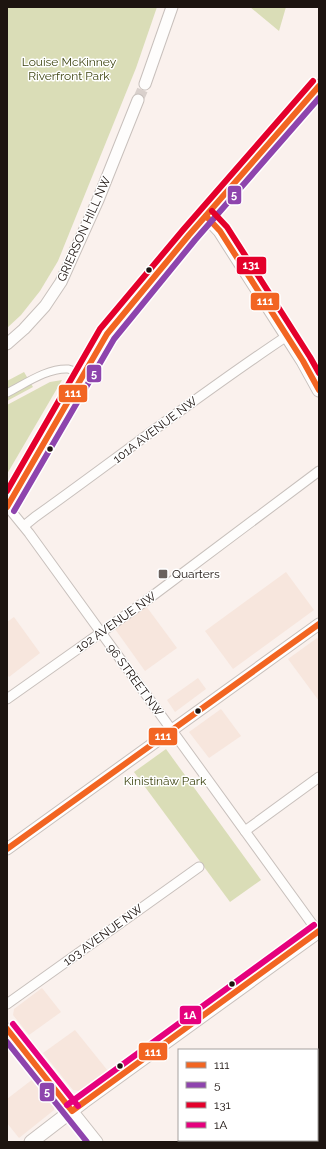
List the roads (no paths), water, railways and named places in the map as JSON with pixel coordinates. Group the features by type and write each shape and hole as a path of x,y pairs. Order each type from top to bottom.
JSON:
{"main road":[{"path":"7,506 107,334 206,216 319,86"},
{"path":"206,216 220,231 303,361 319,390"},
{"path":"31,1142 319,932"}],"street":[{"path":"145,84 172,7"},
{"name":"GRIERSON HILL NW","path":"7,344 24,329 45,306 61,282 98,200 138,100"},
{"name":"101A AVENUE NW","path":"24,526 32,518 220,382 287,336"},
{"path":"7,393 44,374 54,371 67,369 83,374"},
{"name":"102 AVENUE NW","path":"7,699 147,600 319,471"},
{"name":"96 STREET NW","path":"7,506 24,526 319,932"},
{"path":"7,849 319,624"},
{"path":"245,831 319,777"},
{"name":"103 AVENUE NW","path":"7,1004 199,867"},
{"path":"7,1029 97,1142"}],"tunnel":[{"path":"138,100 145,84"}],"place":[{"name":"Quarters","path":"163,574"}],"park label":[{"name":"Louise McKinney Riverfront Park","path":"69,69"},
{"name":"Kinistinâw Park","path":"165,781"}]}
